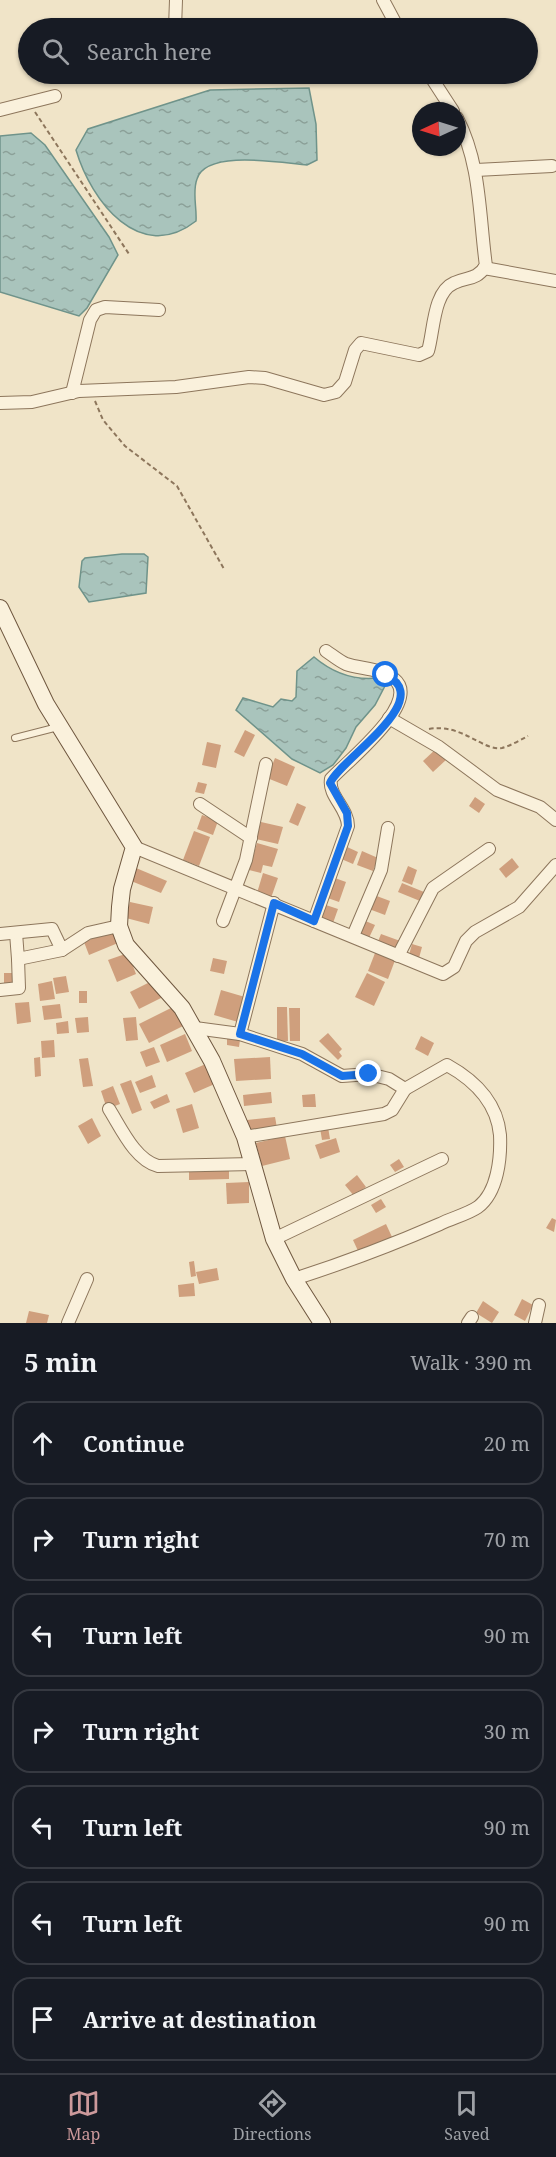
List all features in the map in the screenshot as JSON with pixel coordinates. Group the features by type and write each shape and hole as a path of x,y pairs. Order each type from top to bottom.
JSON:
{"street":[{"path":"175,18 176,0"},
{"path":"383,0 393,18"},
{"path":"435,84 447,102"},
{"path":"0,110 55,96"},
{"path":"0,403 32,402 72,393 176,387 249,377 265,378 324,395 336,392 345,382 355,350 361,343 418,355 428,351 441,293 455,282 478,276 484,268 476,170 471,147 466,137"},
{"path":"476,170 552,166"},
{"path":"484,268 556,281"},
{"path":"72,393 90,320 96,310 105,307 159,310"},
{"path":"0,608 46,704 134,847 447,974 454,967 466,941 475,932 519,907 556,866"},
{"path":"314,921 348,826 347,813 333,792 331,779 374,738 401,702 402,693 394,678 373,669 344,663 326,651"},
{"path":"389,718 439,747 497,790 540,807 556,820"},
{"path":"223,921 237,888 251,838 266,764"},
{"path":"200,804 251,838"},
{"path":"353,936 381,870 388,828"},
{"path":"134,847 122,889 119,926 126,945 162,983 195,1028 245,1137 274,1239 294,1280 322,1323"},
{"path":"398,956 433,888 489,849"},
{"path":"240,1034 274,903"},
{"path":"18,959 62,950 88,933 119,926"},
{"path":"0,934 52,928 62,950"},
{"path":"0,990 19,988 16,933"},
{"path":"195,1028 240,1034 302,1054 342,1076 369,1074 389,1079 405,1089"},
{"path":"245,1137 384,1114 392,1110 405,1089 447,1065 464,1074 492,1104 499,1129 501,1150 492,1186 479,1206 404,1240 294,1280"},
{"path":"109,1109 134,1147 149,1163 158,1166 253,1164"},
{"path":"274,1239 442,1159"},
{"path":"68,1323 87,1279"},
{"path":"536,1323 539,1305"}],"lane":[{"path":"15,738 61,726"}],"path":[{"path":"29,103 129,254"},
{"path":"92,391 97,409 110,431 133,453 177,486 224,569"},
{"path":"414,734 432,729 461,731 502,748 528,736"}],"water":[{"path":"309,88 316,124 317,160 307,165 246,160 214,164 203,170 197,179 196,221 175,233 156,236 137,231 121,221 93,189 76,150 88,129 210,90"},
{"path":"31,133 45,145 109,237 118,255 87,308 79,316 0,292 0,136"},
{"path":"144,554 148,557 146,593 89,602 79,587 82,561 85,558"},
{"path":"314,657 346,675 364,678 384,677 387,682 375,705 356,727 346,748 333,765 320,773 292,759 236,710 243,698 273,707 281,699 292,701 296,697 297,671"}],"building":[{"path":"245,730 255,735 244,757 234,752"},
{"path":"207,742 221,745 216,768 202,765"},
{"path":"437,748 447,759 433,772 423,761"},
{"path":"275,758 295,767 287,786 267,778"},
{"path":"198,782 207,784 204,794 195,792"},
{"path":"475,797 485,804 479,813 469,806"},
{"path":"297,803 306,807 298,826 289,822"},
{"path":"202,815 218,821 213,835 197,829"},
{"path":"261,822 283,827 278,844 256,839"},
{"path":"194,831 210,837 199,866 183,860"},
{"path":"257,843 278,849 272,867 263,865 261,873 249,870"},
{"path":"345,846 358,852 353,864 339,858"},
{"path":"362,851 378,858 373,871 357,865"},
{"path":"512,858 519,867 506,878 499,869"},
{"path":"408,866 417,870 412,885 402,881"},
{"path":"136,868 167,881 161,893 131,881"},
{"path":"263,873 278,878 271,898 257,893"},
{"path":"332,877 346,882 339,902 325,897"},
{"path":"402,883 424,892 420,901 398,892"},
{"path":"374,895 390,901 385,915 369,909"},
{"path":"130,902 153,907 149,924 126,918"},
{"path":"323,904 338,909 333,923 318,918"},
{"path":"363,920 375,925 368,940 356,935"},
{"path":"113,930 118,943 89,955 84,942"},
{"path":"381,934 403,942 400,952 377,944"},
{"path":"412,944 422,947 419,958 409,955"},
{"path":"377,948 397,955 388,979 368,971"},
{"path":"128,953 136,974 117,982 108,960"},
{"path":"213,958 227,961 224,974 210,971"},
{"path":"4,973 13,973 14,983 4,983"},
{"path":"367,973 385,982 374,1006 355,997"},
{"path":"66,976 69,992 56,994 53,978"},
{"path":"154,980 163,997 139,1009 130,992"},
{"path":"52,981 55,999 40,1001 38,984"},
{"path":"221,990 245,997 238,1022 214,1015"},
{"path":"79,991 87,991 87,1003 79,1003"},
{"path":"29,1002 31,1022 17,1024 15,1003"},
{"path":"60,1004 62,1018 44,1020 42,1006"},
{"path":"175,1006 185,1025 149,1043 139,1024"},
{"path":"277,1007 287,1007 288,1041 277,1041"},
{"path":"289,1008 300,1008 300,1041 290,1041"},
{"path":"88,1017 89,1032 77,1033 75,1018"},
{"path":"136,1017 138,1040 126,1041 123,1018"},
{"path":"68,1021 69,1033 57,1034 56,1023"},
{"path":"328,1033 342,1049 339,1052 342,1056 338,1060 319,1041"},
{"path":"185,1034 192,1051 167,1062 160,1045"},
{"path":"421,1036 434,1043 428,1056 415,1049"},
{"path":"227,1038 240,1040 239,1047 227,1045"},
{"path":"54,1040 55,1057 42,1058 41,1041"},
{"path":"154,1047 160,1062 146,1067 140,1052"},
{"path":"40,1057 41,1076 35,1077 34,1058"},
{"path":"270,1057 271,1079 236,1081 234,1059"},
{"path":"88,1058 93,1086 83,1087 79,1059"},
{"path":"208,1063 217,1083 194,1093 185,1073"},
{"path":"152,1075 156,1087 140,1093 135,1082"},
{"path":"131,1080 142,1110 132,1114 120,1084"},
{"path":"113,1086 120,1104 107,1109 101,1091"},
{"path":"271,1092 272,1103 244,1106 243,1095"},
{"path":"167,1094 170,1102 154,1109 150,1102"},
{"path":"315,1094 316,1107 303,1107 302,1095"},
{"path":"192,1104 199,1128 183,1133 176,1109"},
{"path":"275,1117 277,1128 248,1131 247,1120"},
{"path":"92,1118 101,1136 88,1144 78,1126"},
{"path":"328,1127 330,1139 322,1140 320,1128"},
{"path":"285,1136 290,1159 262,1166 256,1143"},
{"path":"336,1138 340,1152 320,1159 315,1145"},
{"path":"399,1159 404,1167 395,1172 390,1165"},
{"path":"189,1168 229,1168 229,1179 189,1180"},
{"path":"357,1175 366,1187 354,1196 345,1185"},
{"path":"249,1182 249,1203 227,1204 226,1183"},
{"path":"381,1199 386,1207 376,1213 371,1205"},
{"path":"552,1218 556,1220 554,1232 546,1228"},
{"path":"386,1224 392,1237 359,1253 353,1240"},
{"path":"194,1261 196,1276 191,1277 189,1262"},
{"path":"217,1268 219,1280 199,1284 196,1272"},
{"path":"194,1283 195,1296 179,1297 178,1285"},
{"path":"522,1299 533,1305 525,1321 514,1315"},
{"path":"483,1301 499,1312 492,1323 476,1313"},
{"path":"29,1311 49,1315 47,1323 26,1323"}],"route":[{"path":"369,1074 342,1076 302,1054 240,1034 274,903 314,921 348,826 347,813 333,792 331,779 374,738 401,702 402,693 399,684 394,678 386,675"}]}
